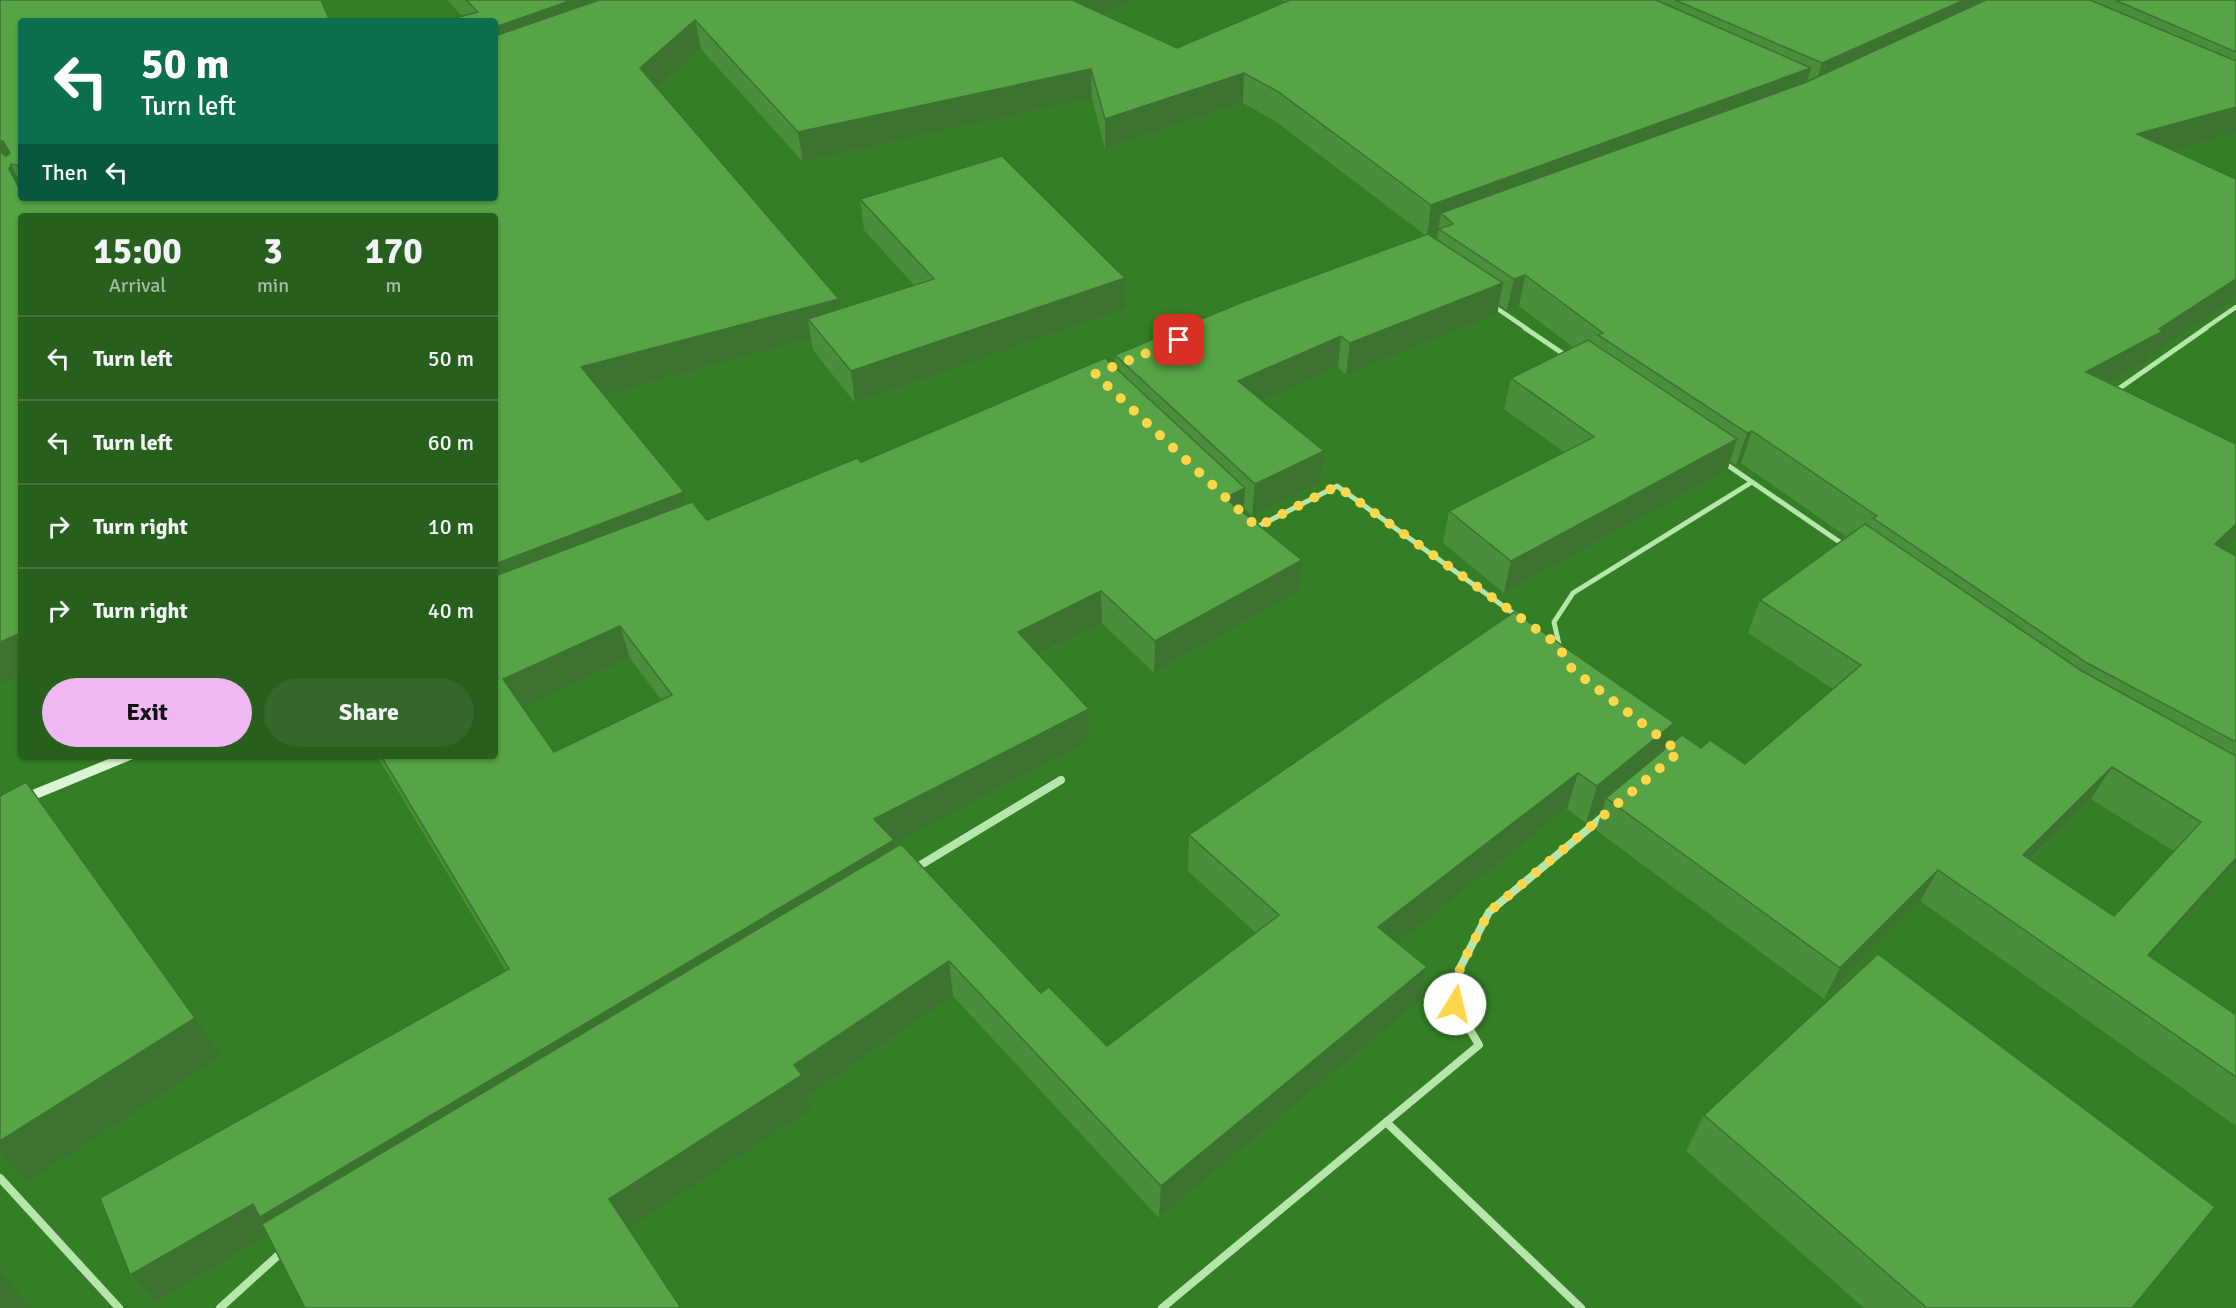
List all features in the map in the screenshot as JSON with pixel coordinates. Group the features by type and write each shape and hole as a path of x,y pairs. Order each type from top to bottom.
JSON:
{"street":[{"path":"1488,302 1576,362"},
{"path":"2109,395 2236,307"},
{"path":"1713,455 1850,549"},
{"path":"1567,661 1557,644 1554,622 1573,593 1752,482"},
{"path":"1248,519 1257,527 1337,486 1528,623"},
{"path":"1547,637 1557,644"},
{"path":"0,809 122,759"},
{"path":"907,873 1061,780"},
{"path":"1162,1308 1479,1045 1455,1004 1460,968 1489,912 1616,806"},
{"path":"1386,1122 1581,1308"},
{"path":"0,1178 119,1308"},
{"path":"220,1308 292,1245"}],"building":[{"path":"0,0 321,0 329,18 18,18 18,167 11,164 9,169 18,186 18,201 498,201 498,35 599,0 1072,0 1177,48 1290,0 1656,0 1811,68 1431,205 1277,91 1244,73 1105,119 1091,69 798,132 695,20 640,68 839,299 581,367 684,492 498,563 498,213 18,213 18,634 0,642 0,151 6,156 10,153 3,141 0,142"},
{"path":"466,0 572,0 498,26 498,18 455,18 478,12"},
{"path":"1675,0 1964,0 1822,63"},
{"path":"1986,0 2090,0 2236,61 2236,107 2137,134 2236,179 2236,279 2159,329 2163,331 2086,372 2236,444 2236,524 2215,544 2236,556 2236,742 2087,663 1873,518 1877,516 1752,431 1747,433 1598,335 1603,333 1525,275 1514,279 1439,229 1453,224 1441,213 1804,83"},
{"path":"2115,0 2236,0 2236,52"},
{"path":"1002,156 1125,278 851,371 808,319 934,279 860,199"},
{"path":"1428,234 1503,283 1350,343 1341,336 1238,381 1324,451 1255,484 1115,355 1240,303"},
{"path":"1588,340 1737,439 1511,561 1449,511 1594,437 1511,378"},
{"path":"1105,358 1245,488 1225,498 1302,560 1155,641 1101,591 1018,632 1089,709 874,819 894,840 260,1217 253,1204 130,1275 100,1198 509,969 383,759 498,759 498,575 692,502 707,520 857,458 861,462","holes":["620,626 672,695 554,752 503,679"]},
{"path":"1865,524 2082,671 2236,756 2236,858 2148,955 2236,1015 2236,1077 1938,870 1840,968 1606,798 1682,735 1701,748 1710,740 1745,764 1861,665 1760,600","holes":["2112,767 2201,822 2114,916 2023,855"]},
{"path":"1514,612 1674,723 1597,786 1578,773 1378,927 1427,967 1161,1186 949,961 794,1065 802,1075 609,1199 681,1308 305,1308 262,1224 901,844 1041,993 1049,987 1107,1046 1279,915 1189,835"},
{"path":"26,782 195,1018 0,1141 0,796"},
{"path":"1878,954 2215,1207 2132,1308 1927,1308 1704,1115"}],"route":[{"path":"1179,340 1095,374 1257,527 1337,486 1557,644 1572,669 1679,752 1489,912 1460,968 1455,1004"}]}
